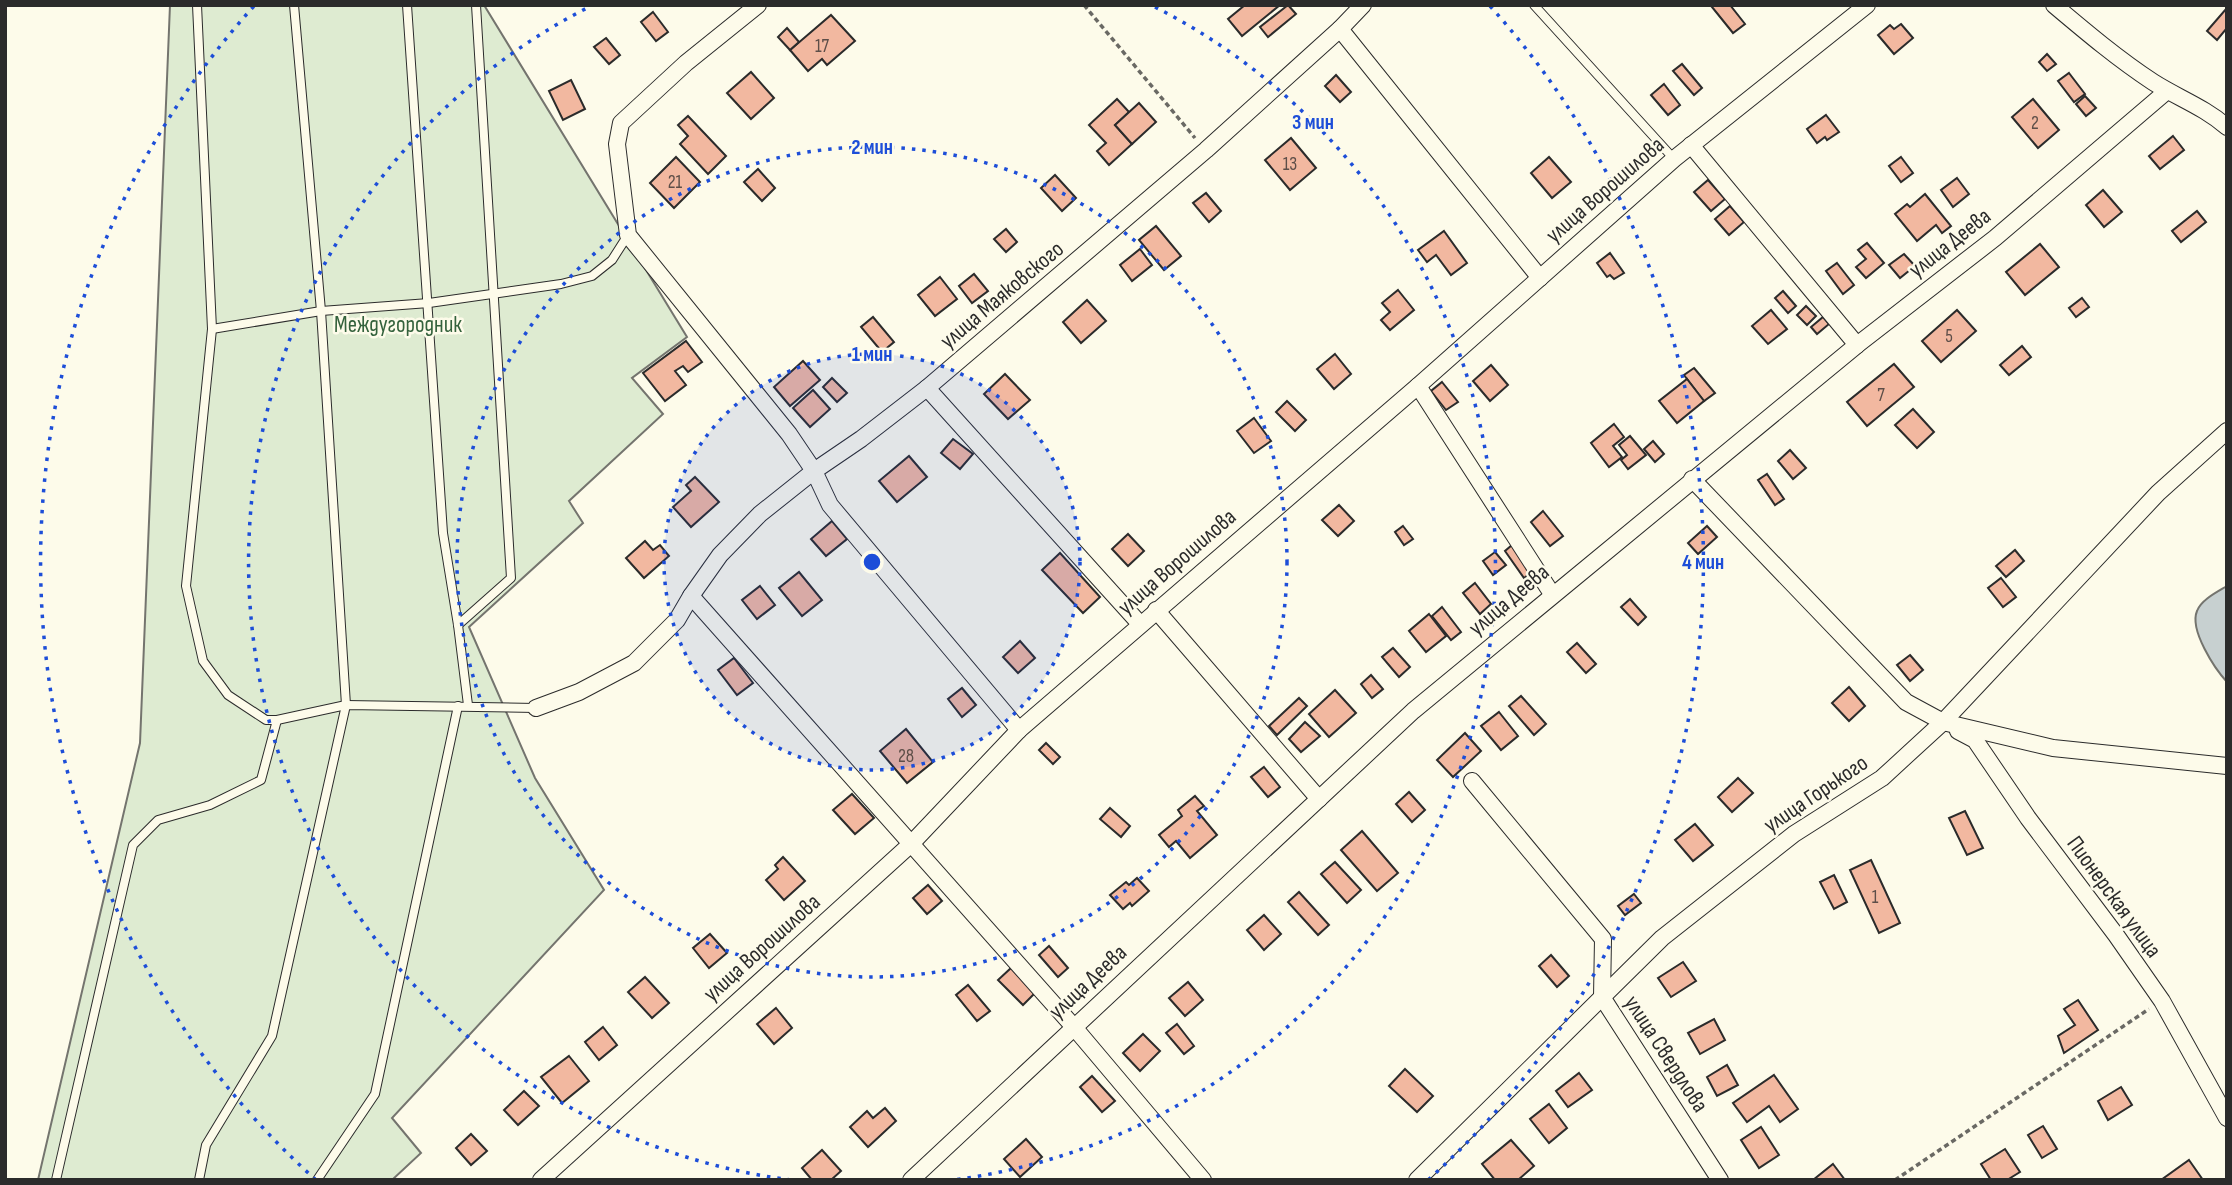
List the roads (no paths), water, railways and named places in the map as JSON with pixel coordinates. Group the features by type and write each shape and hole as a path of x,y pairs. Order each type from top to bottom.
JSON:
{"street":[{"path":"758,5 687,63 621,123 617,144 628,235 789,434 814,471 830,505 1020,730"},
{"name":"улица Маяковского","path":"536,708 579,692 634,663 677,620 720,555 760,514 927,388 1206,150 1363,5"},
{"name":"улица Ворошилова","path":"541,1180 911,844 1020,730 1418,386 1674,159 1867,5"},
{"path":"2054,5 2123,62 2167,91 2209,111 2227,127"},
{"path":"1340,29 1540,278"},
{"name":"улица Деева","path":"911,1180 1413,711 1692,479 1857,345 1995,238 2167,91"},
{"path":"1691,145 1857,345"},
{"path":"1418,386 1552,594"},
{"path":"927,388 1140,624"},
{"name":"улица Горького","path":"1417,1180 1662,937 1794,834 1882,778 1943,722 2158,493 2227,431"},
{"path":"1692,479 1906,702 1943,722 2053,748 2227,766"},
{"path":"691,596 1073,1026 1203,1180"},
{"path":"1156,610 1319,799"},
{"name":"Пионерская улица","path":"1943,722 1975,740 2028,818 2116,935 2162,1001 2227,1118"},
{"name":"улица Свердлова","path":"1472,781 1603,939 1602,997 1720,1180"}],"lane":[{"path":"197,5 212,329 186,586 203,661 228,695 266,720 345,705 536,708"},
{"path":"199,1180 206,1146 272,1037 345,705 321,311 294,5"},
{"path":"407,5 443,533 468,705"},
{"path":"458,625 511,578 476,5"},
{"path":"1534,5 1674,159"},
{"path":"212,329 321,311 429,303 561,284 592,276 612,260 628,235"},
{"path":"317,1180 375,1094 458,706"},
{"path":"56,1180 133,845 158,820 211,805 261,780 277,720"}],"park label":[{"name":"Междугородник","path":"398,325"}]}
